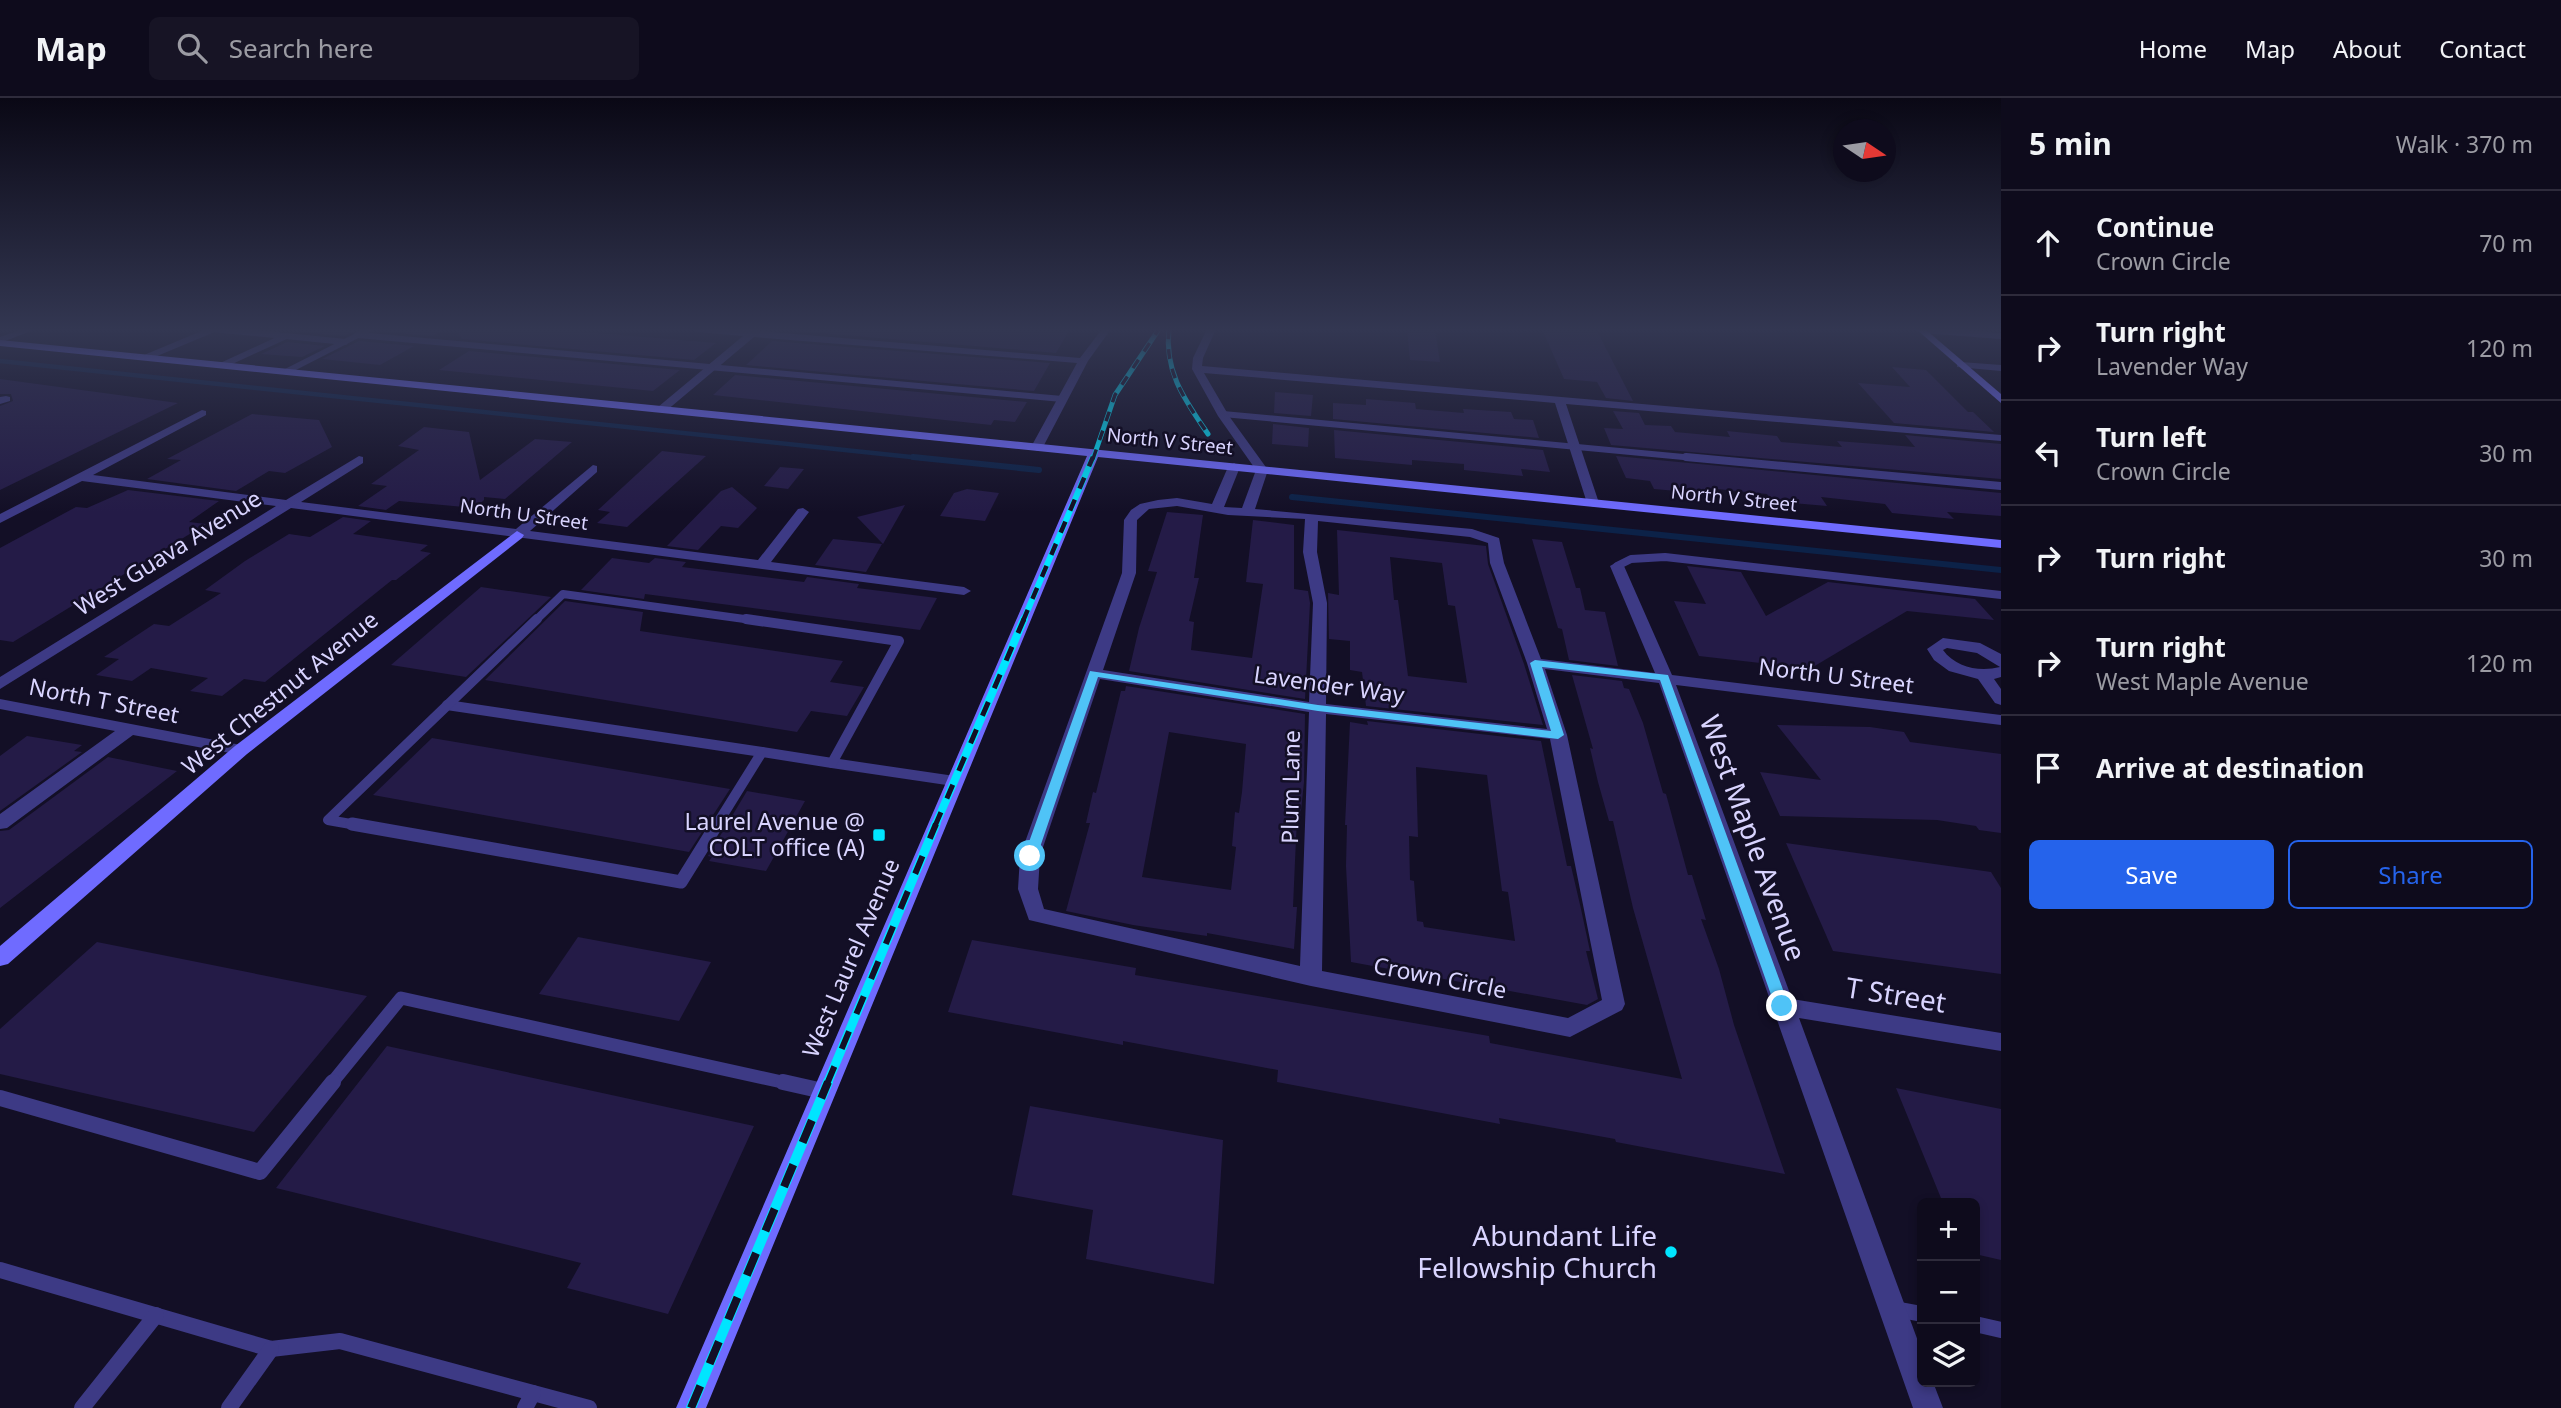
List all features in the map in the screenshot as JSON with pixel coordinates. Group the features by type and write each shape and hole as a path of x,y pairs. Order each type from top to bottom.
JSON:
{"street":[{"name":"North V Street","path":"475,390 2001,544"},
{"path":"662,409 685,390"},
{"path":"1037,447 1067,390"},
{"path":"1209,390 1262,470 1247,512"},
{"path":"1444,390 2001,438"},
{"path":"1559,400 1593,503"},
{"path":"0,519 202,413"},
{"name":"West Laurel Avenue","path":"691,1408 1094,453"},
{"name":"West Guava Avenue","path":"0,684 359,460"},
{"path":"1217,509 1234,467"},
{"name":"West Chestnut Avenue","path":"0,958 241,750 517,535 593,468"},
{"name":"North U Street","path":"80,477 964,591"},
{"name":"Crown Circle","path":"1177,502 1217,509 1472,533 1494,541 1497,563 1535,663 1558,735 1614,1004 1570,1028 1311,977 1036,915 1028,889 1030,856 1129,573 1128,527 1133,514 1144,505 1154,503 1177,502"},
{"path":"762,565 803,512"},
{"name":"Plum Lane","path":"1311,977 1320,603 1310,552 1312,516"},
{"name":"West Maple Avenue","path":"1618,566 1665,677 1928,1408"},
{"path":"2001,663 1990,654 1969,645 1954,643 1936,646 1936,654 1949,665 1983,675 2001,672"},
{"name":"North U Street","path":"1535,663 2001,720"},
{"name":"Lavender Way","path":"1094,673 1318,708 1558,735"},
{"path":"1983,675 2001,699"},
{"name":"North T Street","path":"0,704 241,750"},
{"path":"0,823 128,729"},
{"name":"T Street","path":"1782,1006 2001,1042"}],"lane":[{"path":"962,390 1062,399"},
{"path":"1223,414 2001,486"},
{"path":"1618,566 1631,559 1665,558 2001,595"},
{"path":"762,752 681,882 328,820 563,594 899,641 832,763"},
{"path":"447,705 954,781"},
{"path":"0,1098 260,1172 401,998 823,1091"},
{"path":"0,1270 271,1349 340,1341 529,1400 589,1408"},
{"path":"1892,1309 1917,1313"},
{"path":"82,1408 156,1315"},
{"path":"1980,1325 2001,1330"},
{"path":"229,1408 271,1349"}],"building":[{"path":"0,390 83,390 178,403 0,490 0,406 13,401 11,394 0,394"},
{"path":"718,390 899,390 1027,402 1015,422 994,420 991,425 713,395"},
{"path":"1602,390 1627,390 1633,401 1606,398"},
{"path":"1864,390 1946,390 1994,432 1894,423"},
{"path":"1275,392 1313,395 1311,416 1274,413"},
{"path":"1366,399 1415,403 1416,409 1464,413 1463,409 1511,412 1514,419 1533,420 1539,438 1333,419 1333,403 1366,405"},
{"path":"1613,411 1639,413 1645,425 1671,426 1675,432 1730,437 1727,431 1777,436 1781,442 1842,447 1837,441 1915,447 1905,435 2001,444 2001,479 1611,445 1604,428 1623,429"},
{"path":"252,414 319,420 332,447 285,473 269,471 236,491 147,479 181,460 167,459"},
{"path":"1273,424 1309,428 1308,447 1272,444"},
{"path":"424,427 469,432 480,480 535,439 572,442 505,499 484,497 475,508 399,501 386,510 358,506 387,486 371,484 419,450 398,446"},
{"path":"1334,430 1543,450 1550,472 1521,469 1523,476 1464,470 1464,464 1412,460 1412,465 1335,458"},
{"path":"662,451 706,456 627,527 597,523 610,512 598,510"},
{"path":"1616,456 2001,493 2001,516 1947,512 1954,519 1892,513 1885,504 1821,497 1827,506 1771,501 1767,494 1707,488 1711,494 1654,489 1650,481 1626,478"},
{"path":"780,467 804,469 788,489 764,486"},
{"path":"732,487 757,508 738,528 721,526 698,550 667,546 721,491"},
{"path":"967,489 999,493 985,521 940,516 954,493"},
{"path":"128,490 219,501 189,522 206,524 13,642 0,640 0,548 76,507 87,508"},
{"path":"905,505 883,544 857,517"},
{"path":"1167,512 1203,515 1194,578 1199,578 1189,621 1194,622 1191,650 1252,658 1263,584 1246,582 1253,520 1294,525 1294,589 1308,591 1310,603 1305,699 1129,671 1157,572 1148,571"},
{"path":"343,517 371,521 353,534 428,545 420,551 431,553 396,580 392,580 265,682 244,679 222,696 190,691 208,678 151,668 132,681 96,675 119,659 104,657 154,624 169,626 221,593 205,590 245,561 289,534 310,537"},
{"path":"1337,530 1486,546 1488,564 1543,725 1366,706 1362,672 1350,670 1350,641 1329,639 1328,593 1339,595","holes":["1390,557 1442,563 1448,605 1455,606 1467,683 1408,676 1398,600 1394,600"]},
{"path":"833,539 882,544 866,572 815,565"},
{"path":"1532,539 1562,542 1576,588 1580,588 1585,610 1605,612 1618,666 1569,660 1562,629 1558,628"},
{"path":"612,558 649,563 655,558 686,562 682,567 804,582 807,577 859,584 857,588 937,598 920,630 645,594 644,599 581,590"},
{"path":"1687,566 1741,572 1766,616 1828,582 1975,599 1994,620 1907,611 1813,667 1804,666 1805,668 1699,656 1674,601 1706,604"},
{"path":"481,587 551,597 466,677 391,665"},
{"path":"565,601 643,612 640,631 843,661 830,682 864,687 847,716 811,711 797,732 485,680"},
{"path":"1572,675 1622,681 1624,688 1629,689 1643,723 1663,793 1666,794 1688,875 1692,875 1706,920 1701,919 1719,969 1734,1025 1785,1174 1616,1142 1615,1139 1499,1118 1500,1124 1277,1082 1278,1070 1123,1041 1123,1045 948,1012 972,940 1136,968 1135,975 1489,1036 1490,1043 1682,1079 1633,908 1613,821 1609,821 1598,782 1590,748 1593,749"},
{"path":"1126,686 1305,714 1304,782 1300,820 1297,819 1295,861 1293,907 1297,907 1294,949 1207,933 1207,936 1133,925 1066,911 1090,823 1086,823 1093,792 1096,793 1121,691 1125,691","holes":["1169,732 1246,744 1239,813 1235,812 1232,846 1236,847 1231,890 1142,877"]},
{"path":"1367,721 1541,741 1567,866 1571,866 1581,909 1590,951 1586,951 1598,999 1587,1005 1351,962 1345,825 1350,722 1368,725","holes":["1416,767 1487,775 1502,891 1508,892 1515,941 1424,927 1423,922 1417,921 1414,881 1410,880 1409,836 1418,837"]},
{"path":"1777,725 1870,727 1904,732 1910,742 2001,754 2001,833 1937,820 1780,816 1760,772 1821,780"},
{"path":"27,736 82,745 74,751 82,752 0,811 0,756"},
{"path":"432,738 730,789 689,852 373,795"},
{"path":"108,757 177,771 0,908 0,831 9,830"},
{"path":"747,791 805,801 766,871 709,861 712,857 708,856"},
{"path":"1786,843 1991,872 2001,888 2001,974 1833,951"},
{"path":"578,937 711,962 679,1021 539,994"},
{"path":"97,942 367,996 254,1132 0,1074 0,1029"},
{"path":"387,1046 754,1126 668,1314 567,1288 581,1263 276,1188"},
{"path":"1896,1088 2001,1109 2001,1260 1980,1255 1980,1198 1941,1198"},
{"path":"1030,1106 1223,1140 1214,1284 1086,1259 1093,1210 1012,1195"}],"waterway":[{"path":"276,390 930,459"},
{"path":"913,457 1039,470"},
{"path":"1292,497 2001,570"}],"railway":[{"path":"1093,459 1118,390"},
{"path":"1181,390 1208,434"},
{"path":"1023,621 1093,457"},
{"path":"935,826 1024,619"},
{"path":"827,1084 936,824"},
{"path":"691,1408 828,1082"}],"place":[{"name":"Laurel Avenue @ COLT office (A)","path":"879,835"},
{"name":"Abundant Life Fellowship Church","path":"1671,1252"}],"route":[{"path":"1030,856 1094,673 1318,708 1558,735 1535,663 1665,677 1782,1006"}]}
